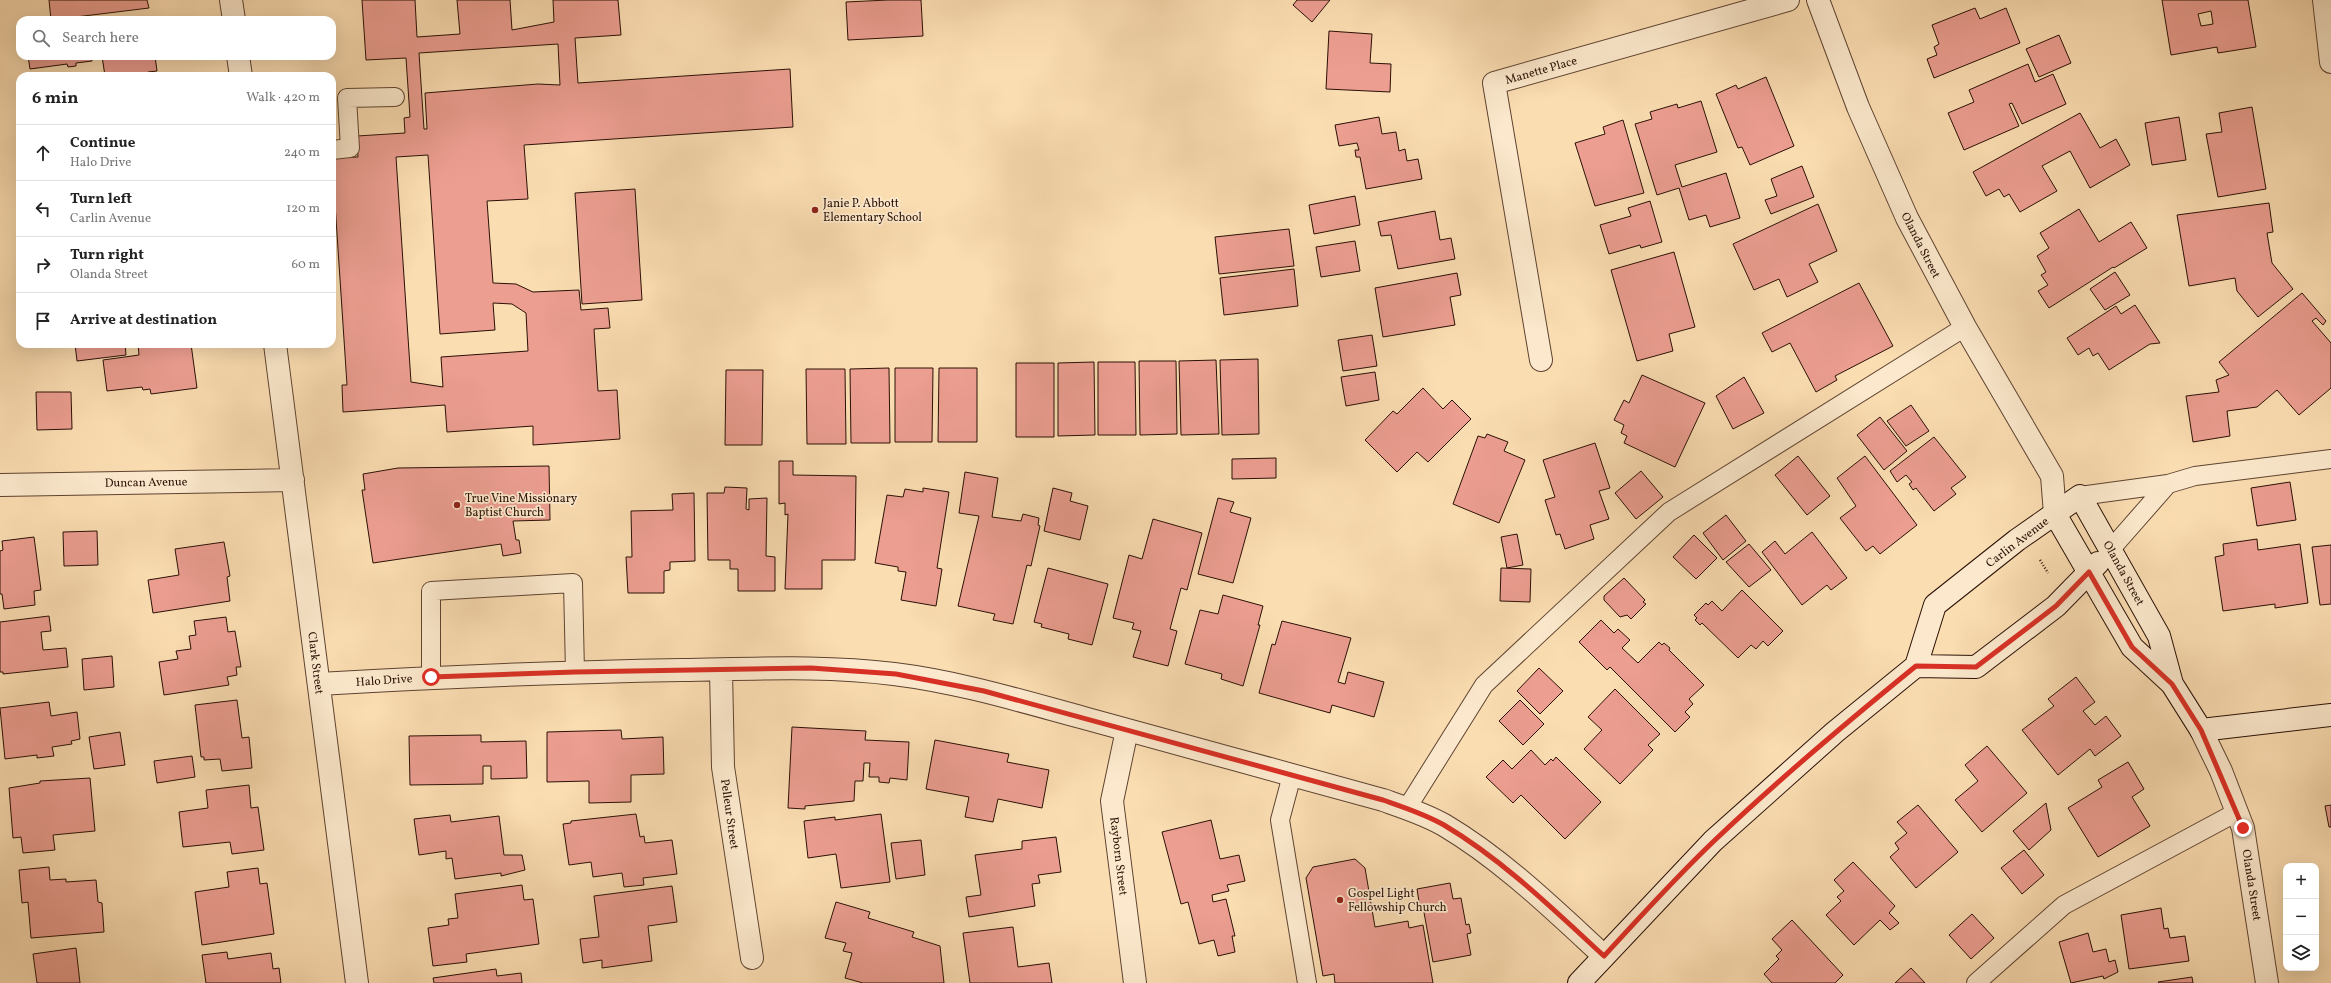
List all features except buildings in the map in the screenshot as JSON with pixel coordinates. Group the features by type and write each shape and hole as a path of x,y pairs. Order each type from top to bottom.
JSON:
{"street":[{"path":"231,0 233,16"},
{"name":"Manette Place","path":"1541,360 1494,83 1788,0"},
{"name":"Olanda Street","path":"1818,0 1835,50 1882,163 1935,273 2052,476 2080,496 2111,549 2160,636 2172,684"},
{"path":"2324,0 2331,58"},
{"path":"239,60 240,72"},
{"name":"Clark Street","path":"276,348 357,983"},
{"name":"Olanda Street","path":"2052,476 2055,514 2132,647 2172,684 2201,730 2237,812 2243,828 2267,983"},
{"name":"Duncan Avenue","path":"0,485 293,480"},
{"name":"Carlin Avenue","path":"1916,666 1935,606 2017,540 2080,496"},
{"path":"1579,983 1713,841 1835,732 1916,666 1976,667 2056,606 2111,549"},
{"name":"Halo Drive","path":"319,684 431,677 575,672 811,668 896,674 984,691 1383,800 1407,808 1443,824 1477,846 1549,906 1604,956"},
{"name":"Pelleur Street","path":"721,670 724,767 752,958"},
{"path":"2201,730 2331,715"},
{"name":"Rayborn Street","path":"1127,730 1112,801 1135,983"}],"lane":[{"path":"336,150 350,148 347,98 395,97"},
{"path":"1407,808 1484,686 1669,512 1965,327"},
{"name":"Carlin Avenue","path":"2080,496 2168,484 2195,476 2331,459"},
{"path":"2111,549 2168,484"},
{"path":"431,677 431,591 573,584 575,672"},
{"path":"1292,775 1280,820 1307,983"},
{"path":"1976,983 2064,905 2237,812"}],"path":[{"path":"2038,557 2050,577"}],"place":[{"name":"Janie P. Abbott Elementary School","path":"815,210"},
{"name":"True Vine Missionary Baptist Church","path":"457,505"},
{"name":"Gospel Light Fellowship Church","path":"1340,900"}],"route":[{"path":"431,677 575,672 811,668 896,674 939,681 984,691 1383,800 1407,808 1443,824 1477,846 1549,906 1604,956 1713,841 1835,732 1916,666 1976,667 2056,606 2089,572 2132,647 2172,684 2201,730 2220,771 2243,828"}]}
